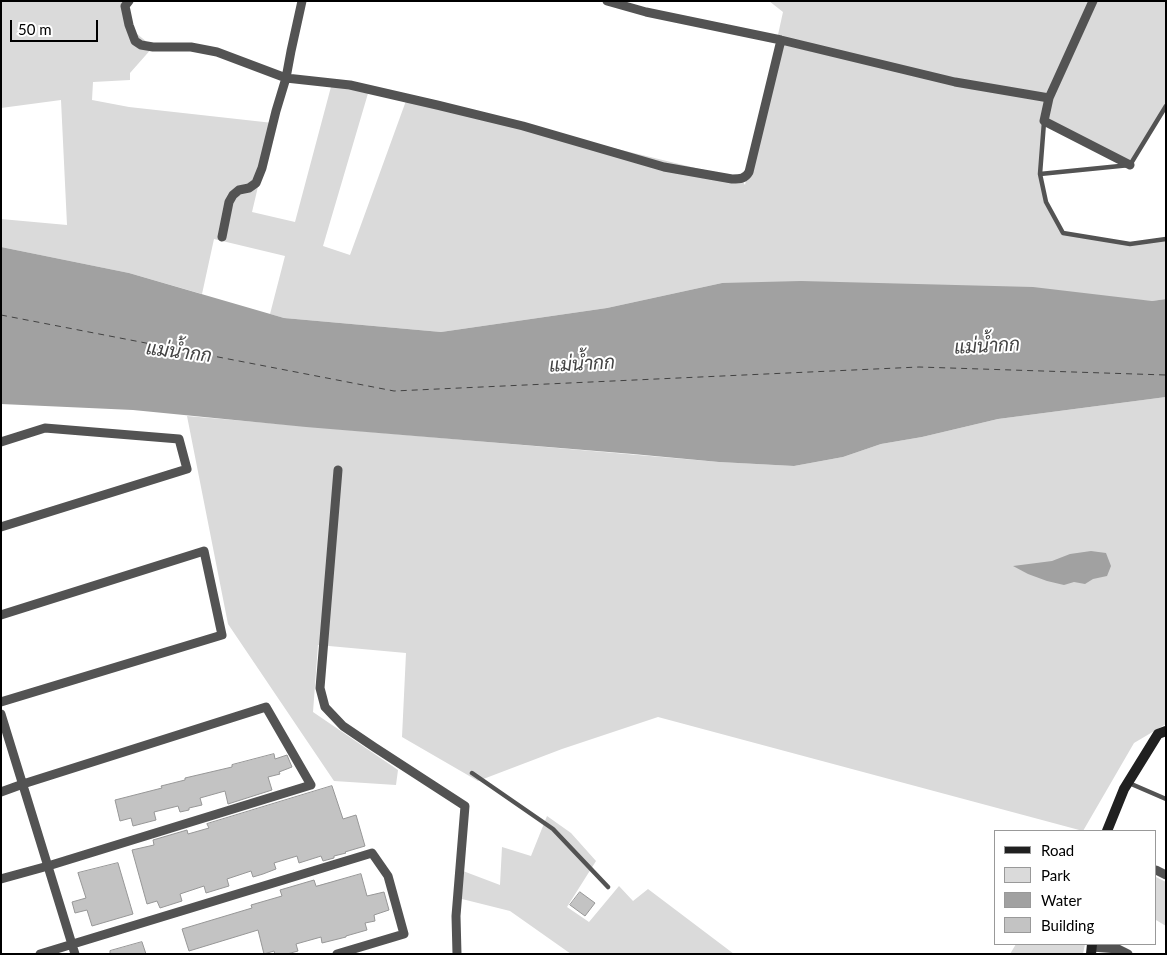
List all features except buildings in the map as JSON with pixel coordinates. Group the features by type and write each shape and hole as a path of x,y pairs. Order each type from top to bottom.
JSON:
{"street":[{"path":"129,1 125,6 129,24 135,41 141,45 153,47 191,47 217,52 286,78 350,85 523,126 664,167 732,179 741,179 749,172 781,40"},
{"path":"222,237 232,195 256,183 262,168 286,78 302,1"},
{"path":"607,1 646,12 781,40 955,82 1049,98"},
{"path":"1093,1 1049,98 1044,120 1130,166"},
{"path":"1,442 45,428 178,439 187,469 1,527"},
{"path":"338,470 320,688 324,708 343,726 366,742 465,806 456,916 457,954"},
{"path":"1,615 204,550 222,635 1,702"},
{"path":"1,792 266,707 311,785 1,879"},
{"path":"1,714 75,954"},
{"path":"1107,830 1128,782 1158,734 1166,731"},
{"path":"40,954 372,853 388,876 404,934 337,954"},
{"path":"1092,948 1118,949 1128,954"}],"lane":[{"path":"1040,174 1130,166 1166,106"},
{"path":"1044,120 1040,174 1046,202 1062,233 1130,244 1166,239"},
{"path":"472,773 553,829 608,887"},
{"path":"1128,782 1166,799"}],"green space":[{"path":"1,1 123,1 131,29 153,47 130,73 130,80 93,82 92,100 129,107 273,123 252,212 295,222 332,83 369,90 323,246 350,255 407,98 741,179 745,185 783,12 769,1 1166,1 1166,107 1130,165 1044,121 1040,174 1046,202 1063,233 1130,244 1166,239 1166,299 1152,301 722,283 607,308 441,332 284,318 270,314 285,256 214,239 202,294 129,273 1,247 1,219 67,225 61,100 1,108"},
{"path":"1166,397 1166,724 1134,743 1084,830 658,717 562,749 478,781 402,737 406,653 318,645 313,712 398,770 396,785 334,781 228,624 187,416 719,462 794,466 843,457 881,444 922,437 998,419"},
{"path":"547,816 571,833 596,861 567,907 589,922 619,886 633,901 648,889 734,954 571,954 510,911 458,898 463,871 500,885 502,847 531,856"},
{"path":"1157,878 1166,882 1166,926 1157,921"},
{"path":"1015,945 1085,945 1083,954 1010,954"}],"water":[{"name":"แม่น้ำกก","path":"1,247 129,273 284,318 441,332 607,308 722,283 801,281 1033,287 1152,301 1166,299 1166,397 998,419 922,437 881,444 843,457 794,466 719,462 306,427 133,410 1,404"},
{"path":"1091,551 1106,553 1111,566 1107,576 1093,579 1085,584 1074,582 1064,585 1047,581 1013,566 1052,561 1070,554"}],"ferry route":[{"path":"1,315 394,391 919,367 1166,375"}]}
